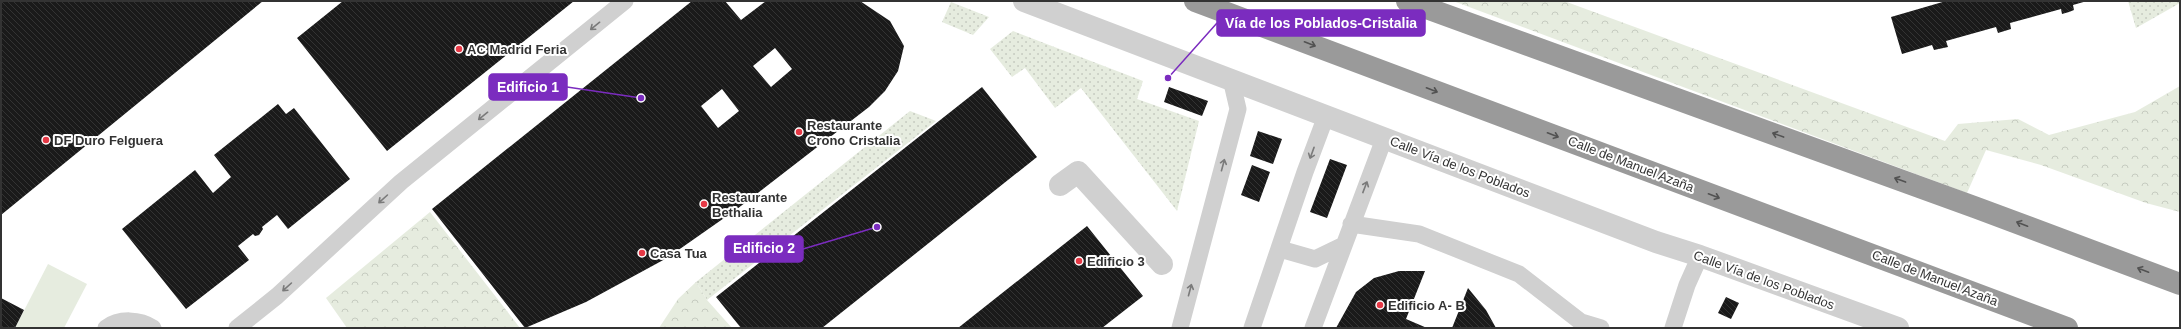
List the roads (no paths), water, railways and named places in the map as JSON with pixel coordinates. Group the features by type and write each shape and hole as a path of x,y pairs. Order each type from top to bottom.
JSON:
{"highway":[{"name":"Calle de Manuel Azaña","path":"1195,1 2068,328"},
{"path":"1407,1 1977,208 2180,284"}],"street":[{"name":"Calle Vía de los Poblados","path":"1024,1 1261,90 1384,139 1656,242 1700,256 1898,328"},
{"path":"1060,185 1078,172 1162,264"}],"lane":[{"path":"238,328 277,296 401,182 625,1"},
{"path":"1180,328 1238,109 1231,79"},
{"path":"1238,109 1261,90"},
{"path":"1252,328 1305,172 1326,116"},
{"path":"1314,328 1351,224 1384,139"},
{"path":"1351,224 1419,234 1519,274 1580,325 1601,328"},
{"path":"1280,249 1315,259 1344,245"},
{"path":"1673,328 1700,256"},
{"path":"106,328 121,321 134,321 148,324 153,328"}],"place":[{"name":"AC Madrid Feria","path":"459,49"},
{"name":"Vía de los Poblados-Cristalia","path":"1168,78"},
{"name":"Edificio 1","path":"641,98"},
{"name":"Restaurante Crono Cristalia","path":"799,132"},
{"name":"DF Duro Felguera","path":"46,140"},
{"name":"Restaurante Bethalia","path":"704,204"},
{"name":"Edificio 2","path":"877,227"},
{"name":"Casa Tua","path":"642,253"},
{"name":"Edificio 3","path":"1079,261"},
{"name":"Edificio A- B","path":"1380,305"}]}
